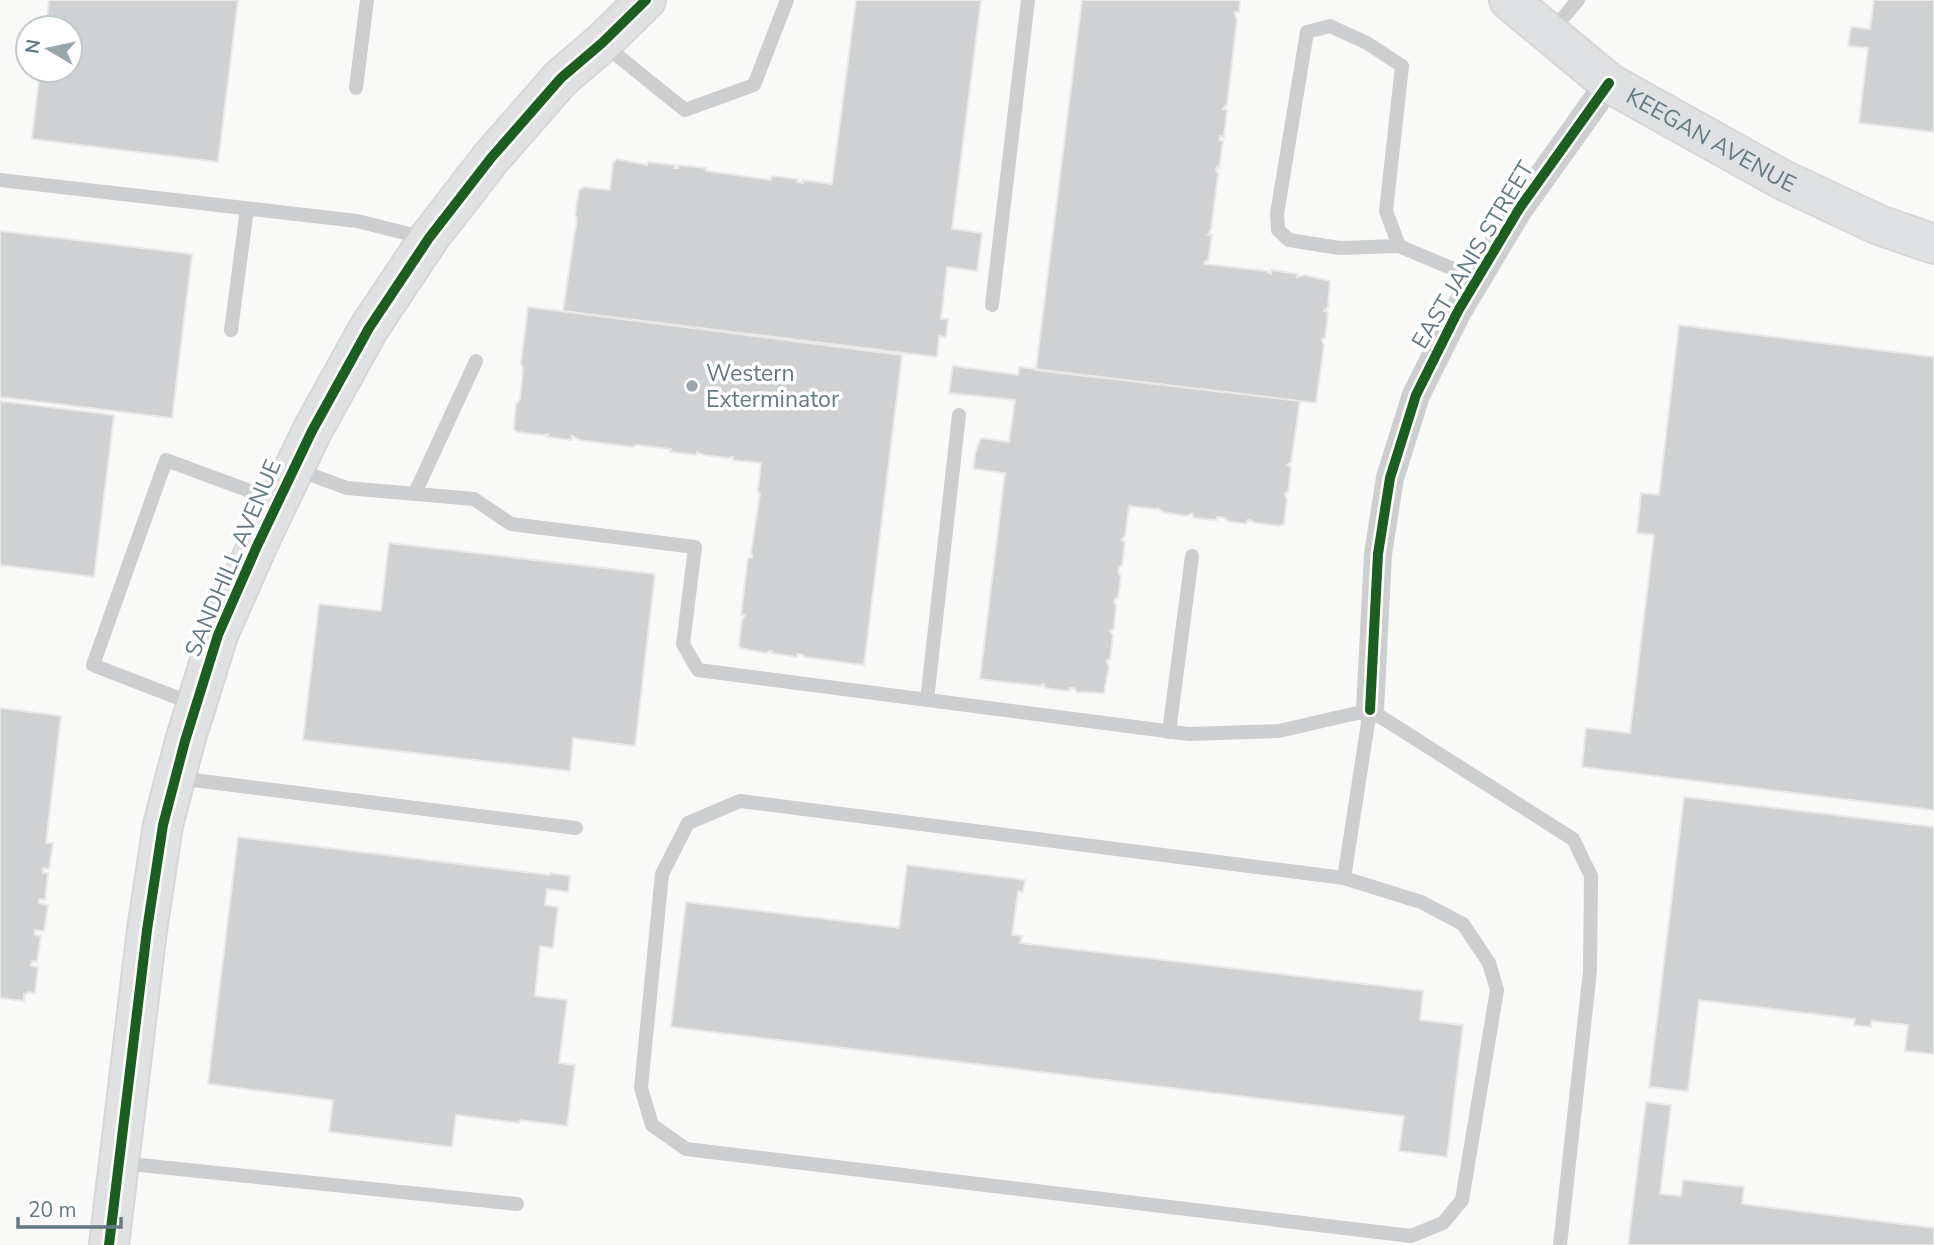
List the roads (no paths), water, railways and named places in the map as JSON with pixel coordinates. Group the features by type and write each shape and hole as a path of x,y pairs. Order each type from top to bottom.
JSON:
{"street":[{"name":"KEEGAN AVENUE","path":"1509,0 1609,83 1783,180 1879,225 1934,244"},
{"name":"SANDHILL AVENUE","path":"109,1245 147,930 163,825 218,635 312,431 369,328 429,239 491,158 561,78 602,43 639,2"},
{"name":"EAST JANIS STREET","path":"1370,710 1378,554 1390,478 1416,395 1458,311 1519,209 1609,83"}],"lane":[{"path":"356,88 367,0"},
{"path":"602,43 685,110 754,85 787,0"},
{"path":"992,305 1028,0"},
{"path":"1550,33 1577,0"},
{"path":"1399,246 1386,211 1402,66 1367,43 1330,26 1307,32 1277,214 1278,230 1289,240 1339,248 1399,246 1477,279"},
{"path":"0,180 357,221 429,239"},
{"path":"232,330 247,209"},
{"path":"415,493 476,362"},
{"path":"927,700 958,415"},
{"path":"196,705 93,665 166,460 286,485 474,499 511,524 695,547 683,644 698,670 1189,734 1279,731 1370,710 1573,839 1591,876 1590,971 1560,1245"},
{"path":"1169,732 1192,556"},
{"path":"1344,878 1370,710"},
{"path":"176,778 576,828"},
{"path":"740,801 1344,878 1421,902 1463,924 1489,963 1497,990 1462,1200 1443,1223 1411,1236 686,1149 652,1125 641,1088 662,874 688,823 740,801"},
{"path":"119,1163 517,1204"}],"place":[{"name":"Western Exterminator","path":"692,386"}]}
